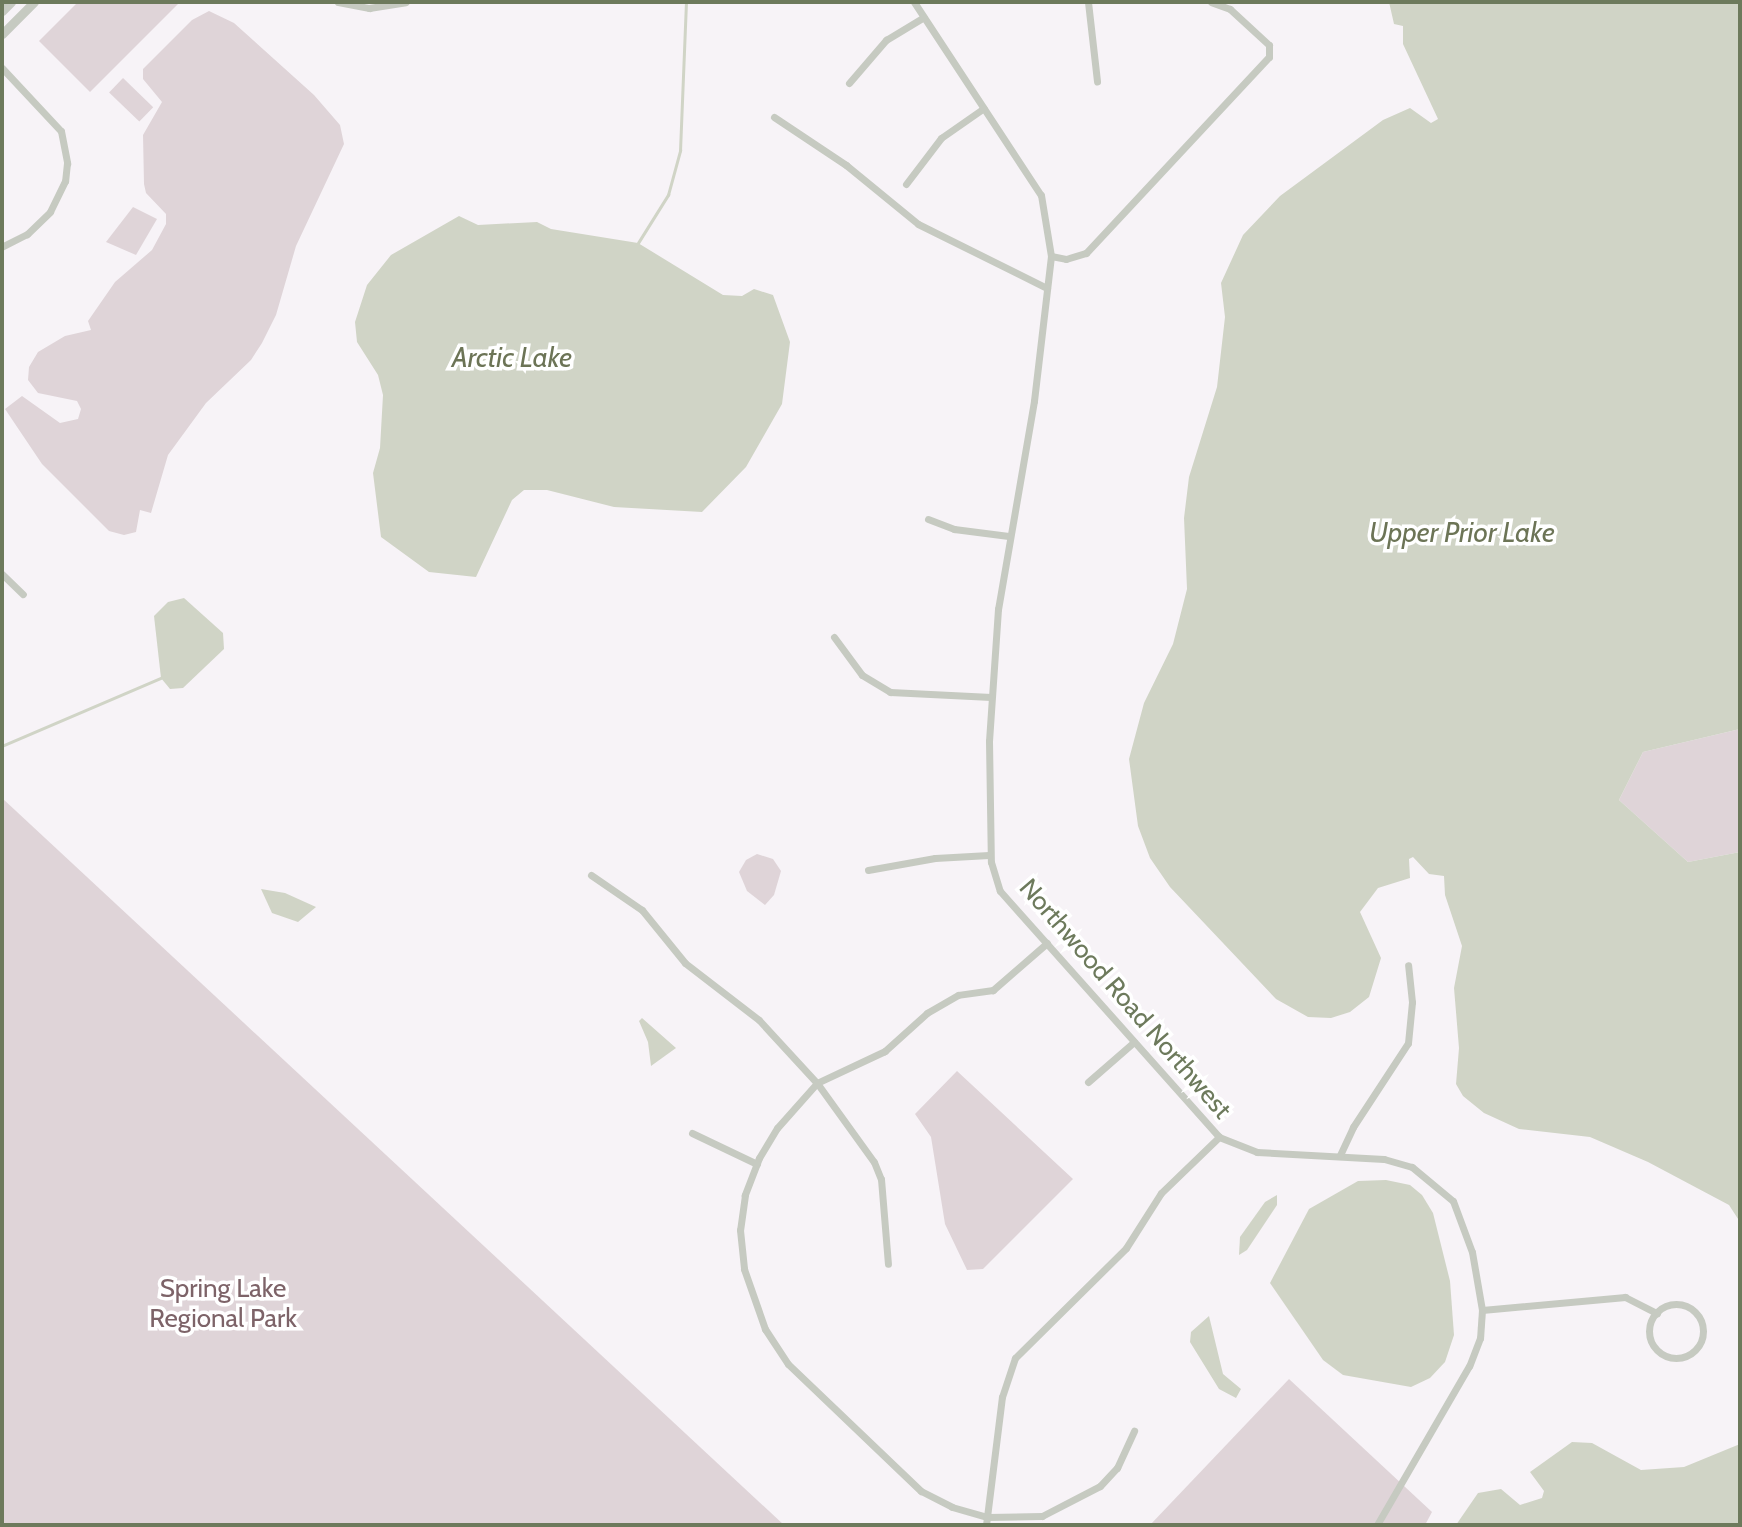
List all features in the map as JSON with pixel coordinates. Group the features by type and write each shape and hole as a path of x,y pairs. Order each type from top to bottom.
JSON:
{"street":[{"path":"2,11 11,2"},
{"path":"2,34 34,2"},
{"path":"338,2 369,8 406,2"},
{"name":"Northwood Road Northwest","path":"914,2 1041,195 1051,256 1034,401 1009,536 991,697 989,855 1000,891 1219,1137 1257,1152 1340,1155 1412,1167 1453,1201 1466,1226 1482,1310 1480,1338 1469,1366 1377,1525"},
{"path":"1088,2 1097,81"},
{"path":"1051,256 1066,259 1086,253 1269,57 1269,45 1230,9 1211,2"},
{"path":"1230,9 1237,2"},
{"path":"849,83 886,40 924,17"},
{"path":"2,68 61,131 68,163 62,190 50,212 27,234 2,247"},
{"path":"906,184 942,138 984,108"},
{"path":"774,117 846,165 918,224 1047,288"},
{"path":"928,519 954,529 1009,536"},
{"path":"2,574 23,594"},
{"path":"834,637 862,675 890,692 991,697"},
{"path":"868,870 935,858 989,855"},
{"path":"591,875 642,910 685,963 759,1020 817,1083 874,1162 881,1179 888,1264"},
{"path":"1047,943 993,990 958,995 927,1013 885,1051 817,1083 776,1128 757,1164 745,1195 740,1230 744,1269 765,1329 788,1364 921,1491 952,1507 986,1521 1042,1516 1075,1502 1117,1468 1134,1432"},
{"path":"1340,1155 1353,1127 1408,1043 1408,965"},
{"path":"1088,1082 1134,1042"},
{"path":"692,1133 757,1164"},
{"path":"986,1521 1002,1396 1015,1358 1126,1248 1161,1193 1219,1137"},
{"path":"1482,1310 1625,1297 1657,1313 1676,1305 1692,1310 1703,1329 1697,1348 1679,1358 1657,1350 1650,1328 1657,1313"}],"green space":[{"path":"78,2 180,2 90,92 39,41"},
{"path":"209,11 234,23 314,95 340,125 344,144 296,246 276,315 262,343 251,360 206,403 168,455 151,513 140,510 136,532 124,535 109,531 42,464 5,409 22,396 60,423 78,419 81,409 77,401 38,393 28,380 29,367 38,352 65,336 91,330 88,321 115,282 152,250 166,224 166,214 146,193 144,184 143,135 162,102 143,79 143,69 192,20"},
{"path":"123,78 153,107 139,122 109,92"},
{"path":"133,207 157,219 136,255 106,242"},
{"path":"1740,729 1740,852 1688,862 1619,800 1643,752"},
{"name":"Spring Lake Regional Park","path":"2,798 784,1525 2,1525"},
{"path":"757,854 773,859 781,871 774,895 765,905 747,891 739,872 746,860"},
{"path":"957,1071 1073,1179 983,1269 967,1270 945,1224 931,1137 915,1114"},
{"path":"1289,1379 1432,1512 1425,1525 1150,1525"}],"water":[{"name":"Upper Prior Lake","path":"1389,2 1740,2 1740,729 1643,752 1619,800 1688,862 1740,852 1740,1222 1729,1205 1648,1162 1590,1137 1519,1129 1484,1113 1463,1096 1456,1084 1459,1048 1454,988 1462,946 1445,895 1444,876 1429,874 1413,857 1409,859 1410,878 1378,888 1360,912 1381,958 1369,997 1350,1012 1331,1018 1308,1017 1276,999 1170,887 1150,858 1138,826 1129,759 1144,703 1173,644 1187,589 1184,518 1189,477 1217,387 1225,317 1221,283 1243,235 1280,196 1383,120 1410,108 1431,123 1438,119 1403,44 1403,26 1394,24"},
{"name":"Arctic Lake","path":"459,216 478,225 537,222 551,229 638,243 723,295 742,296 754,289 773,295 790,342 782,404 746,467 702,512 614,507 547,490 524,490 512,500 476,577 429,572 381,537 373,473 380,448 383,395 378,375 357,342 355,322 367,285 391,255"},
{"path":"184,598 223,633 224,649 183,688 170,689 161,678 154,616 168,602"},
{"path":"261,889 285,893 316,907 298,922 272,913"},
{"path":"642,1018 676,1048 651,1066 648,1042 639,1021"},
{"path":"1386,1180 1410,1185 1422,1195 1433,1213 1450,1281 1454,1335 1445,1362 1430,1378 1411,1387 1343,1375 1323,1360 1270,1283 1309,1209 1358,1181"},
{"path":"1277,1195 1277,1205 1247,1250 1239,1255 1240,1237 1265,1202"},
{"path":"1209,1316 1223,1374 1241,1389 1236,1398 1219,1389 1190,1342 1191,1332"},
{"path":"1572,1442 1592,1443 1641,1470 1684,1467 1740,1444 1740,1525 1456,1525 1478,1493 1501,1489 1520,1505 1542,1498 1544,1491 1530,1472"}],"waterway":[{"path":"638,243 668,195 680,151 686,2"},
{"path":"2,746 161,678"}]}
